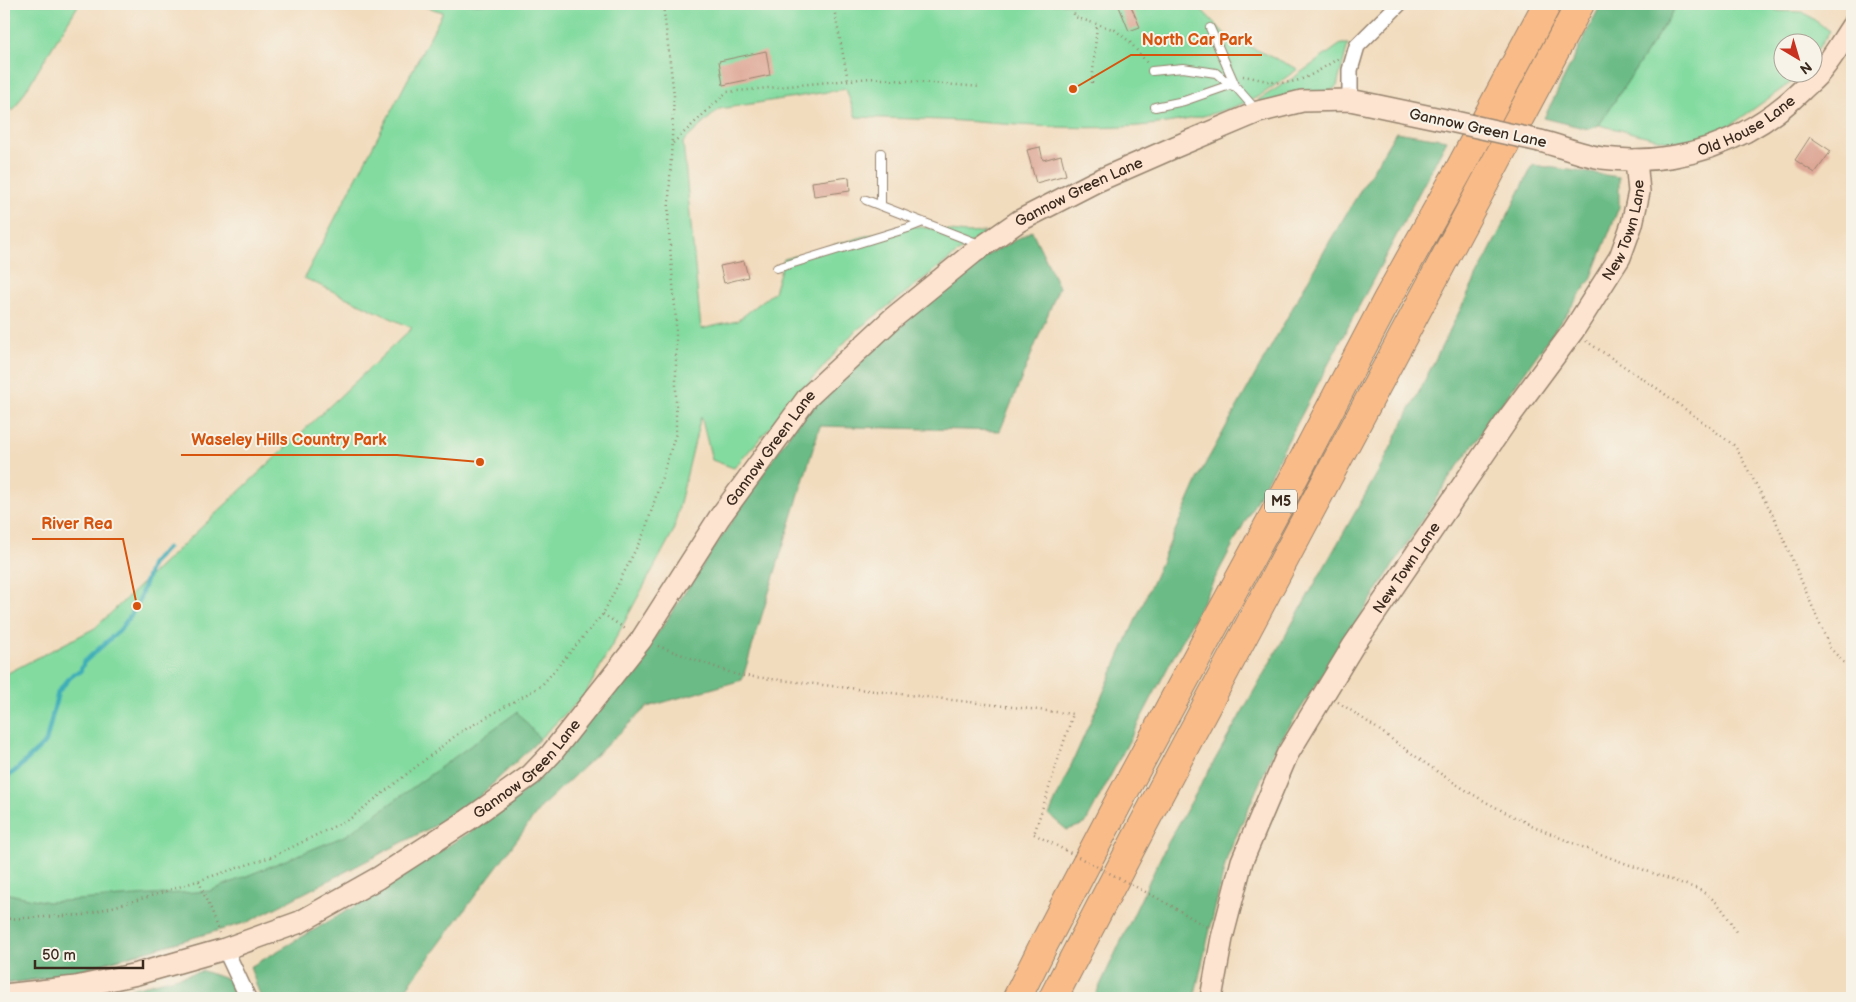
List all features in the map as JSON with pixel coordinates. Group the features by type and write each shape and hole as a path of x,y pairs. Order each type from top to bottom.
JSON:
{"highway":[{"name":"M5","path":"1017,998 1126,787 1547,4"},
{"name":"M5","path":"1053,998 1580,4"}],"street":[{"path":"1350,100 1350,70 1357,46 1399,4"},
{"name":"Old House Lane","path":"1636,160 1678,156 1715,147 1754,128 1786,105 1822,71 1852,26"},
{"name":"Gannow Green Lane","path":"4,996 76,988 138,974 225,948 300,922 378,878 505,794 530,775 551,754 641,640 719,518 808,397 893,318 983,246 1018,221 1095,182 1258,112 1302,101 1350,100 1540,140 1601,158 1636,160"},
{"name":"New Town Lane","path":"1211,998 1222,938 1242,861 1287,755 1353,646 1510,416 1573,331 1620,257 1632,224 1639,192 1636,160"},
{"path":"225,948 248,998"}],"lane":[{"path":"1210,28 1230,74 1233,86"},
{"path":"1152,71 1183,68 1216,73 1233,86 1258,112"},
{"path":"1155,107 1184,101 1233,86"},
{"path":"881,153 881,206"},
{"path":"866,200 983,246"},
{"path":"777,268 923,222"}],"path":[{"path":"4,919 84,914 151,896 274,856 351,818 459,733 541,686 603,614 645,531 676,434 676,321 668,222 674,95 663,4"},
{"path":"832,4 848,80"},
{"path":"1071,4 1075,17 1115,30 1130,42 1152,71"},
{"path":"1092,83 1097,24"},
{"path":"1230,74 1289,83 1302,79 1357,46"},
{"path":"672,144 727,92 870,78 981,87"},
{"path":"1573,331 1658,389 1735,446 1775,519 1830,648 1852,671"},
{"path":"603,614 641,640 737,675 1074,714 1034,834 1162,900 1206,926 1222,938"},
{"path":"1324,693 1486,802 1559,837 1698,889 1712,897 1725,912 1737,934"},
{"path":"199,881 225,948"}],"green space":[{"path":"4,4 79,4 13,111 4,105"},
{"path":"416,4 1196,4 1227,36 1298,69 1267,91 1247,102 1216,113 1152,125 1087,128 856,117 846,89 719,109 683,142 701,329 737,321 774,292 784,259 905,225 966,233 985,232 854,332 734,468 712,460 701,416 673,532 585,695 465,810 242,923 59,977 4,984 4,675 95,628 412,328 304,278 443,12"},
{"path":"1601,4 1678,4 1599,125 1588,129 1544,118"},
{"path":"1678,4 1762,4 1778,11 1803,12 1830,31 1824,40 1824,32 1774,32 1774,82 1792,82 1714,137 1671,142 1599,125"},
{"path":"1341,44 1348,44 1337,86 1328,93 1269,106 1258,100 1293,78"},
{"path":"1396,132 1447,140 1085,824 1067,830 1049,815 1203,468 1331,239"},
{"path":"1533,165 1619,177 1619,207 1591,279 1448,480 1273,752 1227,857 1194,998 1094,998 1165,848 1382,465"},
{"path":"1032,231 1059,287 1000,431 820,426 742,680 647,707 542,806 399,998 261,998 250,967 362,902 508,807 563,753 660,630 804,412 971,264"},
{"path":"517,712 540,739 465,810 248,922 62,975 4,984 4,893 48,902 210,891 347,835"},
{"path":"203,971 230,980 234,998 93,998"}],"building":[{"path":"1118,4 1130,4 1140,27 1129,31"},
{"path":"766,51 770,75 723,85 719,61"},
{"path":"1810,137 1831,151 1815,173 1795,160"},
{"path":"1040,147 1043,160 1061,155 1066,175 1036,183 1027,150"},
{"path":"849,177 850,191 814,196 812,182"},
{"path":"744,261 748,277 724,283 720,266"}],"waterway":[{"path":"4,779 46,742 58,692 73,674 80,672 84,662 120,630 137,606 152,563 167,548"}],"place":[{"name":"North Car Park","path":"1073,89"},
{"name":"Waseley Hills Country Park","path":"480,462"},
{"name":"River Rea","path":"137,606"}]}
